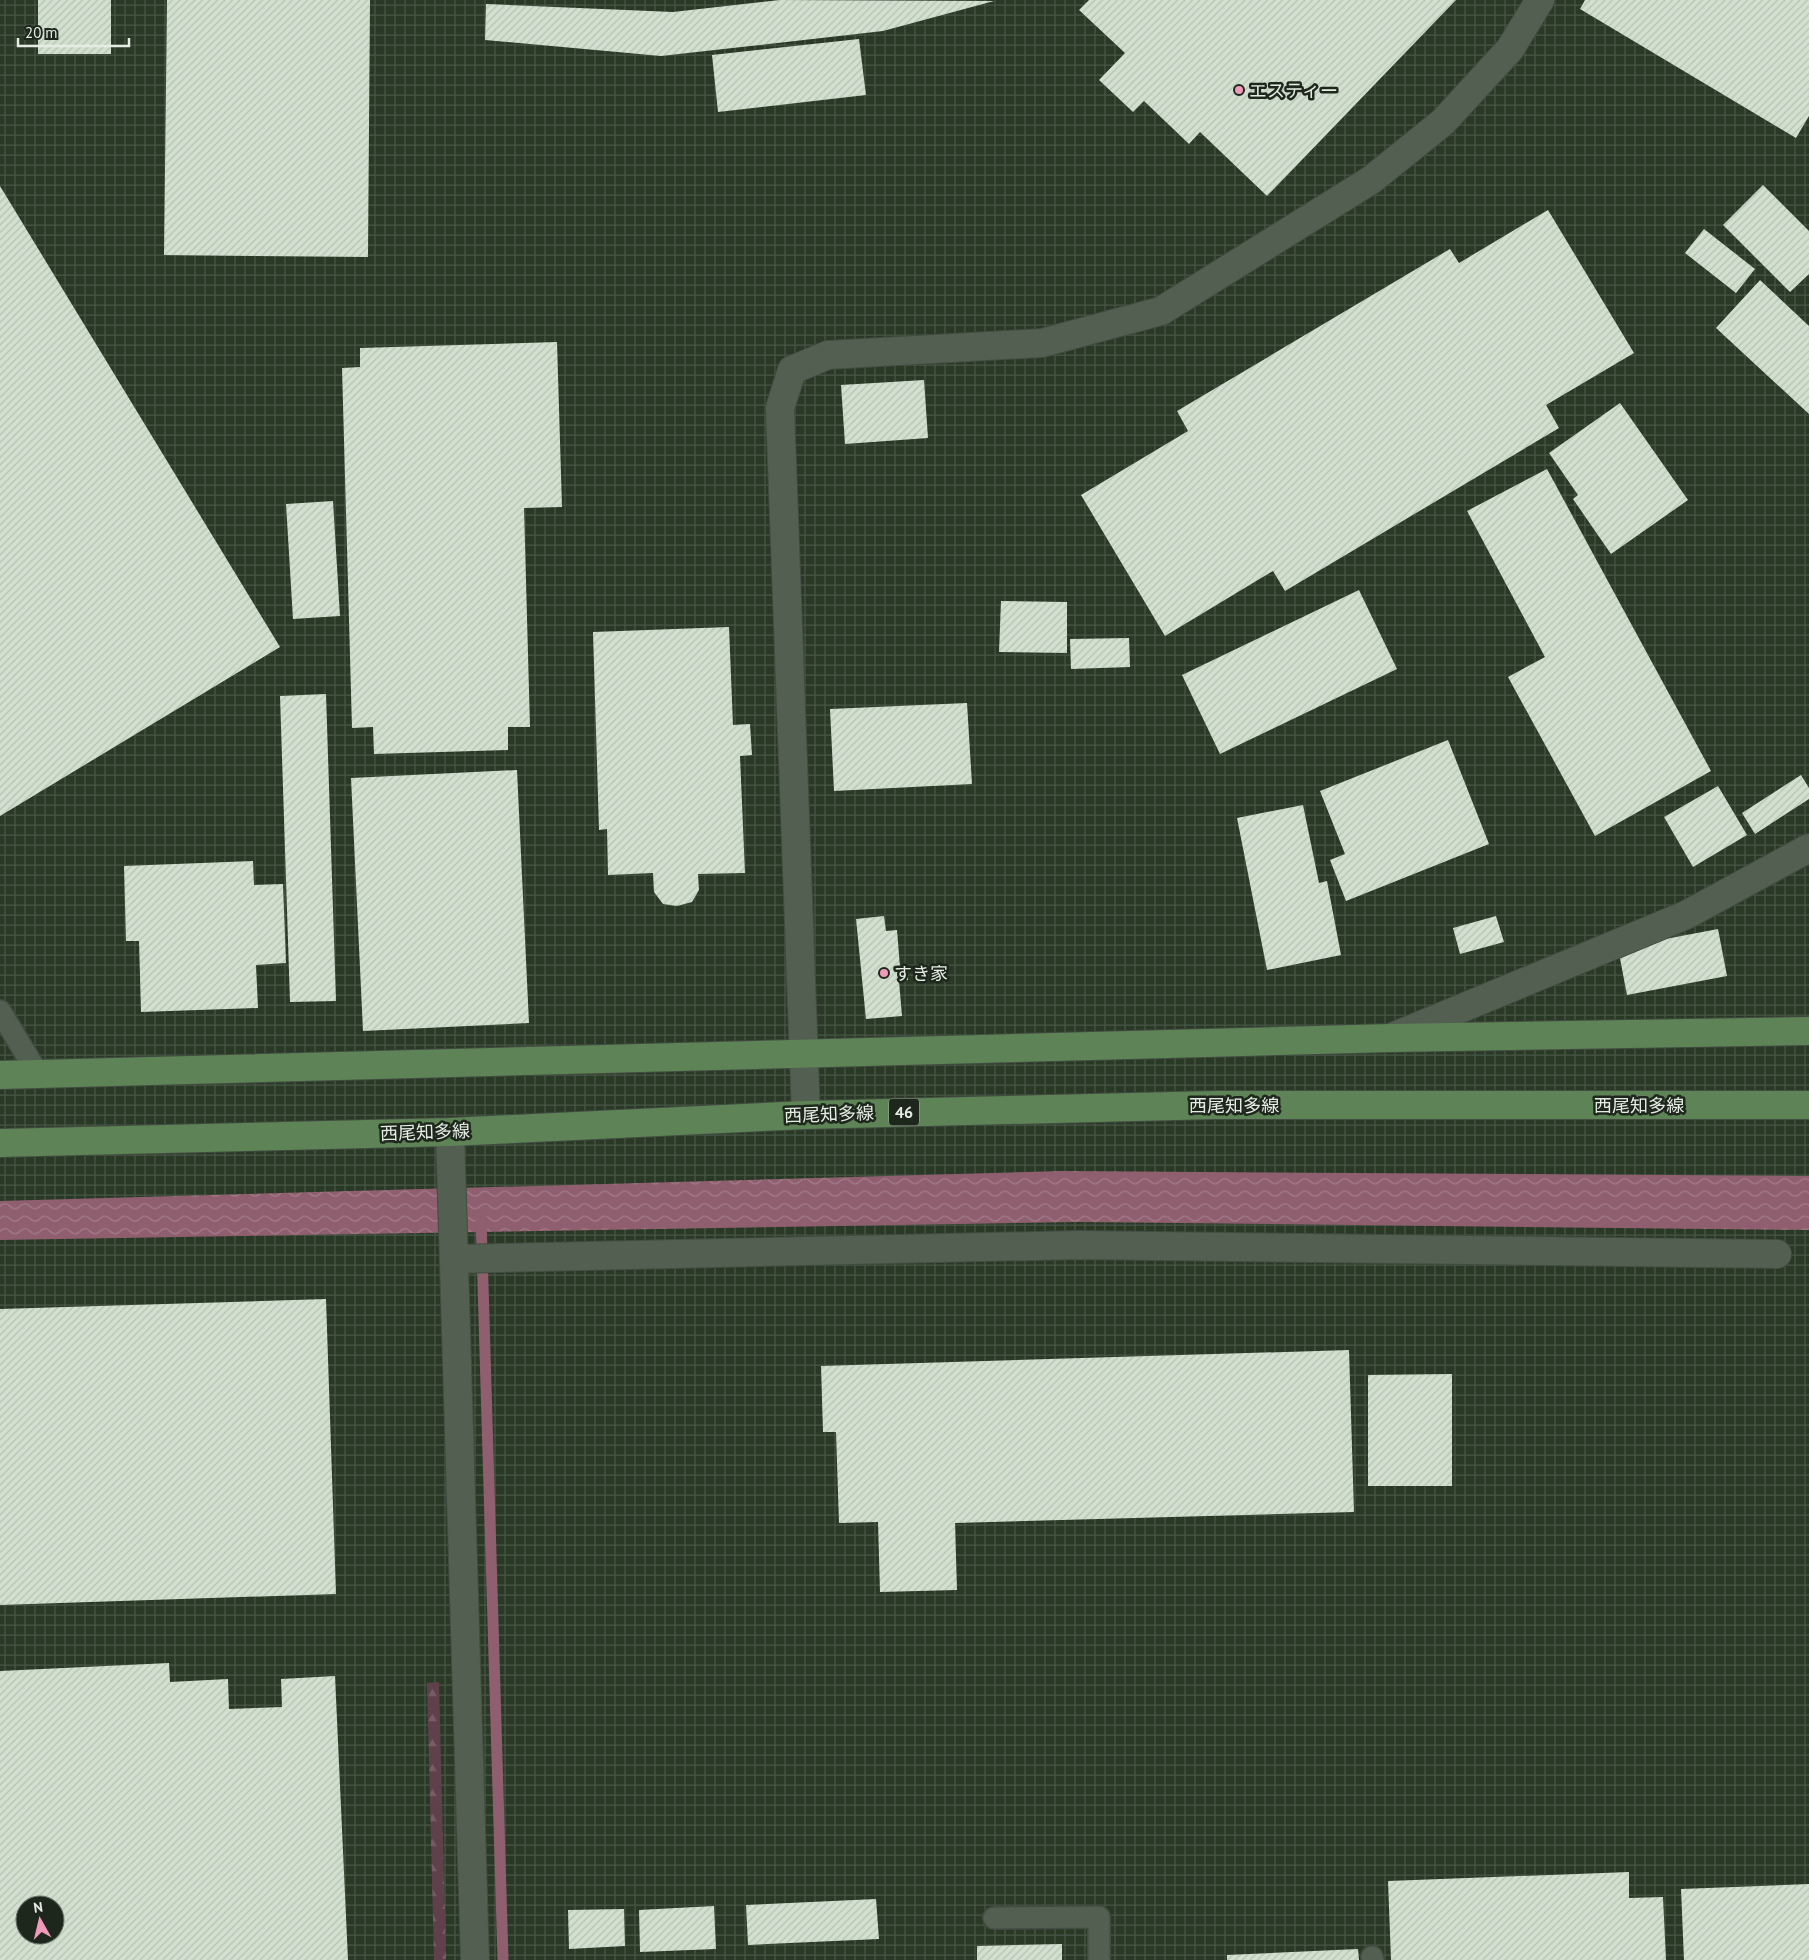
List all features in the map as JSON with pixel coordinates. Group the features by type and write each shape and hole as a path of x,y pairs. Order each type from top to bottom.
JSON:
{"main road":[{"path":"0,1075 1390,1038 1809,1031"},
{"name":"西尾知多線","path":"0,1143 450,1132 806,1115 1216,1105 1809,1105"}],"street":[{"path":"806,1115 780,408 792,370 828,355 1042,343 1161,311 1371,180 1436,128 1510,49 1540,0"},
{"path":"1390,1038 1686,915 1809,848"},
{"path":"450,1132 475,1960"},
{"path":"454,1247 1079,1245 1777,1254"}],"lane":[{"path":"0,1011 38,1074"},
{"path":"994,1918 1099,1917 1099,1960"}],"shaded area":[{"path":"0,0 1809,0 1809,1960 0,1960"}],"green space":[{"path":"439,1682 446,1960 434,1960 427,1683"}],"water":[{"path":"1063,1171 1809,1176 1809,1230 1078,1222 0,1240 0,1201"}],"building":[{"path":"38,0 111,0 111,54 38,54"},
{"path":"167,0 370,0 368,257 164,255"},
{"path":"780,0 994,1 883,31 661,56 485,40 486,4 673,12"},
{"name":"エスティー","path":"1089,0 1456,0 1267,196 1200,132 1189,144 1144,101 1133,112 1099,80 1125,53 1079,10"},
{"path":"1585,0 1809,0 1809,116 1796,138 1580,9"},
{"path":"859,39 866,95 718,112 712,55"},
{"path":"1763,185 1809,231 1809,274 1790,292 1723,225"},
{"path":"0,186 280,647 0,816"},
{"path":"1548,210 1634,353 1546,405 1559,428 1285,591 1273,571 1165,636 1081,495 1188,431 1177,411 1450,249 1459,263"},
{"path":"1704,229 1755,269 1736,293 1685,253"},
{"path":"1760,280 1809,326 1809,414 1716,328"},
{"path":"557,342 562,507 524,508 530,727 508,727 508,750 374,754 373,727 352,728 342,368 360,367 360,348"},
{"path":"924,380 928,438 845,444 841,385"},
{"path":"1620,403 1688,500 1611,554 1573,499 1578,495 1549,453"},
{"path":"1547,469 1711,771 1595,836 1508,677 1545,657 1467,511"},
{"path":"333,501 340,616 293,619 286,504"},
{"path":"1359,590 1397,669 1220,754 1182,675"},
{"path":"1001,601 1067,602 1067,653 999,652"},
{"path":"729,627 733,725 750,724 752,755 740,756 745,873 698,874 699,890 692,902 677,906 663,904 654,892 653,873 608,875 607,829 599,830 593,632"},
{"path":"1129,638 1130,667 1071,669 1070,639"},
{"path":"326,694 336,1001 290,1002 280,696"},
{"path":"967,703 972,784 834,791 830,709"},
{"path":"1448,740 1489,844 1346,901 1330,860 1345,854 1320,791"},
{"path":"517,770 529,1023 363,1031 351,778"},
{"path":"1801,775 1809,788 1809,799 1755,834 1742,813"},
{"path":"1718,786 1747,835 1693,867 1664,817"},
{"path":"1303,805 1319,883 1327,881 1341,955 1267,970 1237,818"},
{"path":"253,861 254,885 283,884 286,963 256,965 258,1008 141,1012 139,941 126,941 124,866"},
{"name":"すき家","path":"884,916 886,931 897,930 900,967 907,966 908,980 899,981 902,1016 866,1019 856,919"},
{"path":"1496,916 1504,942 1460,954 1453,928"},
{"path":"1718,929 1727,976 1627,995 1618,948"},
{"path":"326,1299 336,1594 0,1605 0,1309"},
{"path":"1349,1350 1354,1512 955,1523 957,1590 880,1592 878,1522 839,1523 836,1432 823,1432 821,1366"},
{"path":"1452,1374 1452,1486 1368,1486 1368,1375"},
{"path":"169,1663 170,1682 228,1679 229,1709 282,1707 281,1679 335,1676 348,1960 0,1960 0,1671"},
{"path":"1629,1872 1629,1898 1663,1897 1666,1960 1391,1960 1388,1881"},
{"path":"1809,1884 1809,1960 1684,1960 1681,1889"},
{"path":"876,1899 879,1939 748,1945 746,1905"},
{"path":"714,1906 716,1949 640,1952 639,1910"},
{"path":"624,1909 625,1946 569,1949 568,1910"},
{"path":"1062,1944 1062,1960 977,1960 977,1946"},
{"path":"1358,1949 1359,1960 1227,1960 1227,1955"}],"waterway":[{"path":"481,1217 503,1960"}],"place":[{"name":"エスティー","path":"1239,90"},
{"name":"すき家","path":"884,973"}]}
